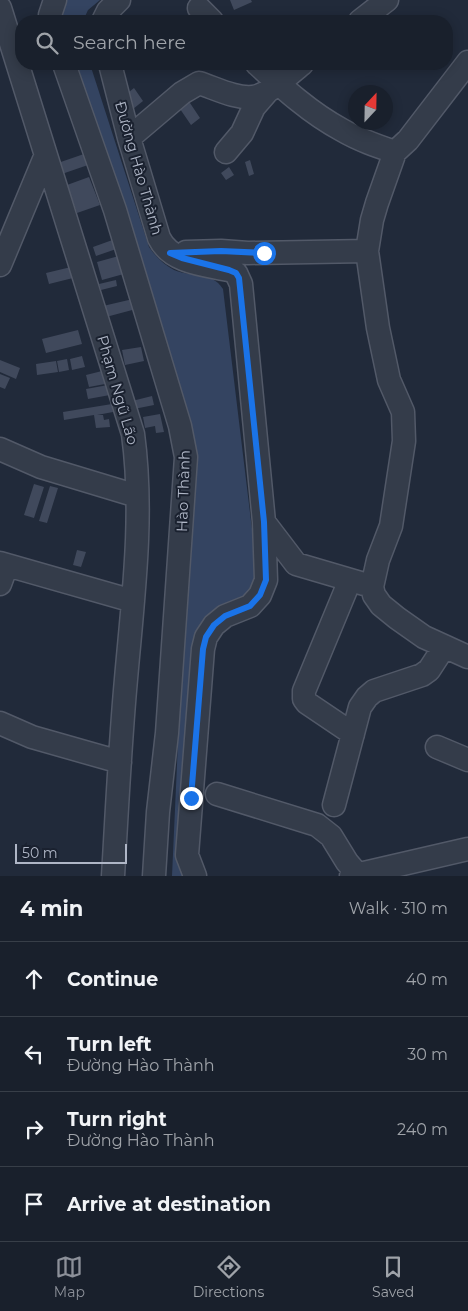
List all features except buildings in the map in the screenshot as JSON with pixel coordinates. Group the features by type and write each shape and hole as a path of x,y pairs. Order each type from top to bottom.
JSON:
{"street":[{"path":"50,15 55,0"},
{"path":"106,15 118,0"},
{"path":"368,15 387,0"},
{"name":"Phạm Ngũ Lão","path":"0,8 15,58"},
{"path":"468,62 408,140 396,152 377,202 367,251 378,328 388,380 403,412 404,440 391,526 378,560 372,587 374,596 381,605 424,637 468,657"},
{"name":"Phạm Ngũ Lão","path":"19,70 133,434 137,465 137,530 133,601 113,876"},
{"name":"Hào Thành","path":"66,70 115,210 180,426 186,457 167,733 158,812 154,876"},
{"name":"Đường Hào Thành","path":"112,70 129,138 163,247 170,253 182,258 229,270 236,273 239,278 264,522 266,580 260,595 250,606 220,620 206,637 203,649 186,854 195,876"},
{"path":"261,70 272,87 329,123 360,139 396,152"},
{"path":"129,138 182,93 199,83 242,97 252,98 272,87 294,70"},
{"path":"226,152 242,133 254,107 272,87"},
{"path":"0,264 5,241 45,157"},
{"path":"170,253 367,251"},
{"path":"0,449 41,467 137,496"},
{"path":"264,522 296,564 372,587"},
{"path":"2,570 133,601"},
{"path":"350,580 304,691 304,699 307,703 353,734"},
{"path":"334,805 360,707 374,691 422,675 429,670 444,646"},
{"path":"0,723 32,737 120,762"},
{"path":"436,747 468,760"},
{"path":"217,794 317,825 331,836 354,875 468,849"}],"water":[{"path":"63,0 100,0 88,10 86,15 60,15"},
{"path":"73,70 92,70 149,247 160,260 174,270 213,279 223,289 258,579 253,597 209,625 191,876 172,876 190,475"}],"route":[{"path":"191,798 203,649 206,637 214,625 225,616 250,606 260,595 266,580 266,572 264,522 241,284 236,273 170,253 221,251 264,253"}]}
